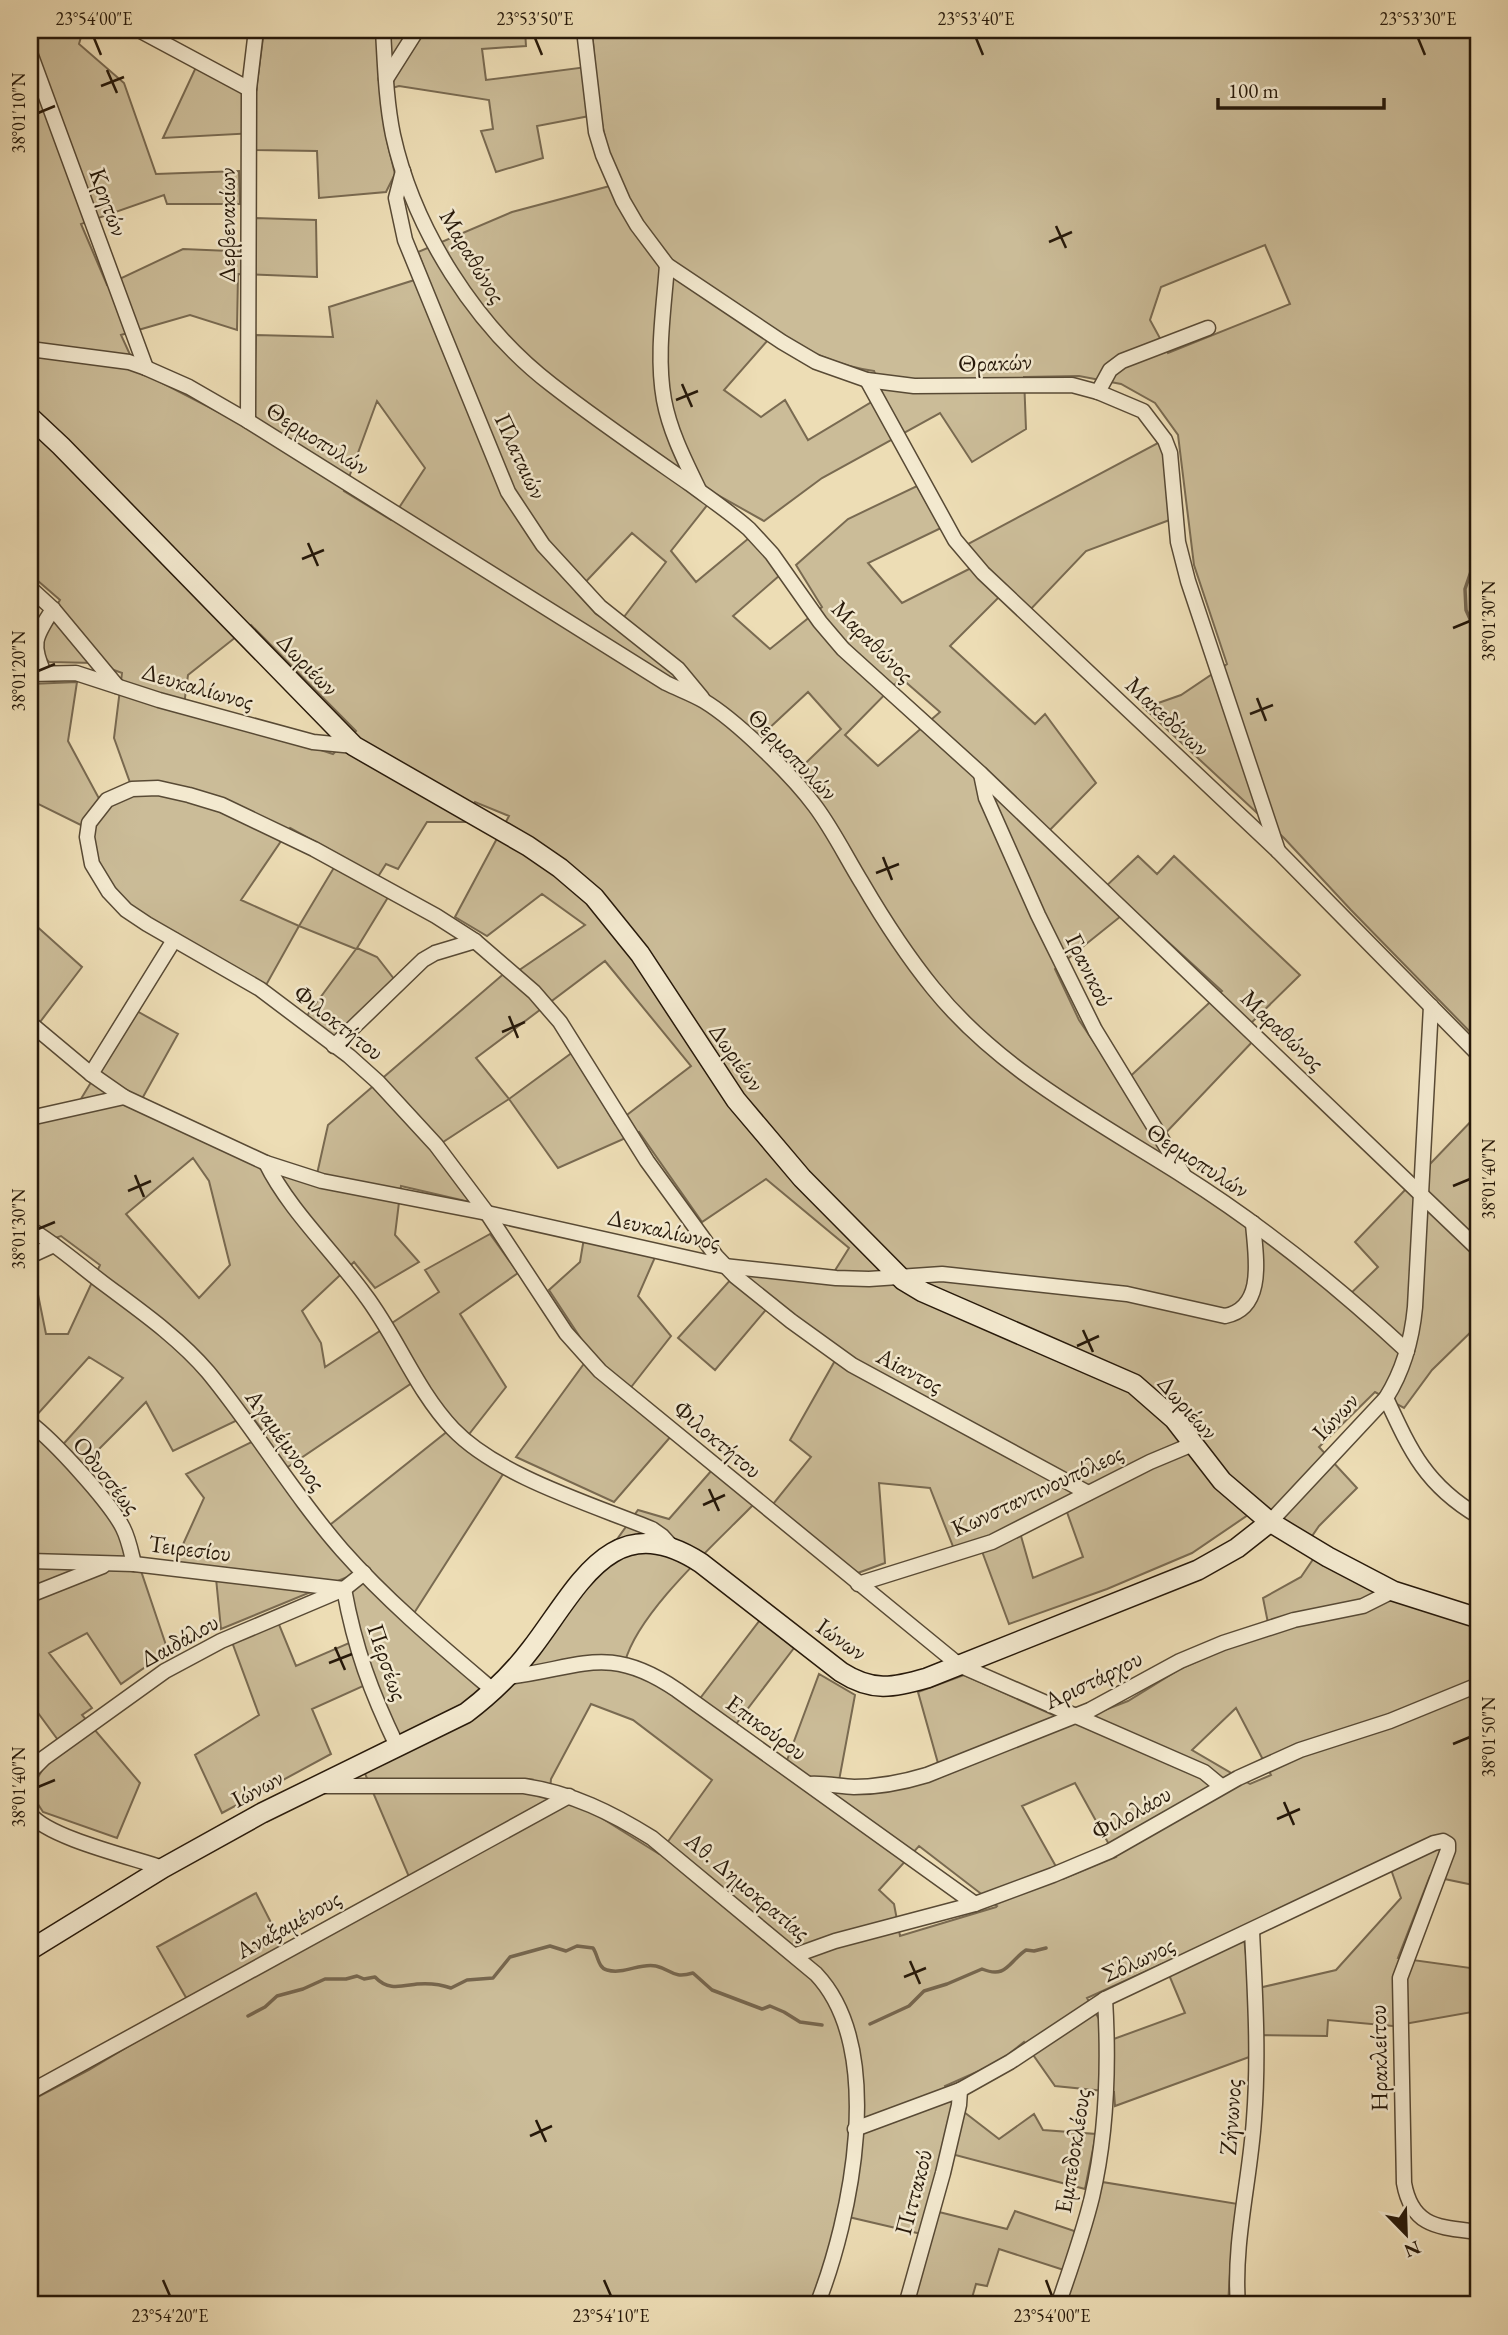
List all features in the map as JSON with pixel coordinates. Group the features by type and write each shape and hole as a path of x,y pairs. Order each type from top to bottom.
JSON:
{"street":[{"path":"139,30 249,89"},
{"name":"Δερβενακίων","path":"248,421 249,89 256,30"},
{"name":"Μαραθώνος","path":"383,30 391,124 403,171 440,251 476,309 501,340 553,386 740,521 762,541 834,640 981,773 1478,1249"},
{"path":"386,80 417,30"},
{"name":"Θρακών","path":"584,30 596,132 603,155 623,201 667,265 816,362 867,380 914,386 1072,385 1098,391 1143,411 1165,440 1170,453 1178,542 1188,581 1278,850"},
{"name":"Κρητών","path":"30,53 146,368"},
{"name":"Πλαταιών","path":"403,171 396,198 405,240 508,492 543,545 600,607 678,669 705,701"},
{"path":"667,265 661,370 663,399 675,439 700,492"},
{"path":"1098,391 1110,370 1122,361 1208,328"},
{"name":"Θερμοπυλών","path":"30,349 129,362 189,387 248,421 654,675 705,701 740,729 799,786 815,806 863,886 911,957 958,1017 1002,1057 1075,1108 1253,1223 1353,1301 1407,1351"},
{"name":"Μακεδόνων","path":"867,380 955,540 983,573 1278,850 1478,1054"},
{"name":"Δωριέων","path":"30,417 354,746 528,846 560,868 594,897 640,954 736,1100 802,1178 897,1275 923,1292 1127,1380 1166,1411 1222,1481 1270,1521 1328,1558 1393,1591 1478,1618"},
{"path":"30,588 53,608 118,687"},
{"path":"37,673 36,637 53,608"},
{"name":"Δευκαλίωνος","path":"37,673 76,673 313,743 354,746"},
{"name":"Γρανικού","path":"981,773 986,798 1077,995 1095,1030 1184,1176"},
{"name":"Φιλοκτήτου","path":"724,1266 634,1141 560,1022 534,992 475,941 436,916 222,805 174,791 145,788 125,791 107,800 89,823 88,847 92,864 117,902 147,924 260,989 378,1082 418,1125 487,1213 566,1333 591,1362 958,1665 1203,1772 1221,1786"},
{"path":"90,1074 174,940"},
{"path":"334,1046 423,960 435,953 475,941"},
{"name":"Ιώνων","path":"30,1950 163,1868 313,1786 453,1720 501,1684 593,1566 612,1552 635,1545 671,1546 701,1563 841,1672 863,1684 899,1686 928,1678 1205,1567 1237,1548 1270,1521 1386,1398 1407,1351 1414,1324 1431,1006"},
{"name":"Δευκαλίωνος","path":"30,1023 90,1074 124,1097 266,1163 322,1181 487,1213 724,1266 836,1278 869,1279 942,1274 1127,1294 1225,1316 1234,1314 1244,1305 1254,1288 1256,1264 1253,1223"},
{"path":"30,1118 124,1097"},
{"path":"266,1163 280,1187 366,1296 424,1390 452,1428 484,1455 507,1468 652,1529 671,1546"},
{"name":"Αγαμέμνονος","path":"30,1229 165,1331 198,1361 316,1519 364,1573 425,1632 501,1684"},
{"path":"30,1256 54,1245"},
{"name":"Aiαντος","path":"724,1266 791,1321 852,1365 1087,1493"},
{"path":"1386,1398 1426,1474 1446,1495 1478,1516"},
{"name":"Οδυσσέως","path":"32,1427 116,1516 127,1538 134,1564"},
{"name":"Κωνσταντινουπόλεος","path":"858,1584 992,1542 1150,1462 1193,1444"},
{"name":"Τειρεσίου","path":"30,1561 134,1564 344,1589"},
{"path":"30,1595 111,1563"},
{"name":"Δαιδάλου","path":"30,1772 44,1758 165,1671 221,1641 344,1589 364,1573"},
{"name":"Περσέως","path":"344,1589 359,1658 373,1696 397,1746"},
{"name":"Αριστάρχου","path":"808,1784 857,1787 914,1779 1074,1716 1180,1661 1223,1643 1294,1620 1363,1606 1393,1591"},
{"name":"Επικούρου","path":"501,1684 597,1662 638,1668 668,1684 975,1904"},
{"name":"Φιλολάου","path":"796,1955 835,1941 975,1904 1110,1851 1221,1786 1300,1750 1390,1721 1478,1685"},
{"name":"Αθ. Δημοκρατίας","path":"313,1786 524,1786 569,1796 611,1814 652,1838 796,1955 830,1991 847,2024 855,2080 853,2170 845,2215 817,2305"},
{"name":"Αναξαμένους","path":"30,2092 569,1796"},
{"path":"30,1814 42,1826 57,1833 163,1868"},
{"name":"Σόλωνος","path":"855,2129 960,2090 1010,2062 1105,1999 1434,1843 1446,1843"},
{"name":"Ηρακλείτου","path":"1446,1843 1448,1850 1400,1978 1404,2183 1409,2204 1418,2216 1439,2227 1478,2232"},
{"name":"Ζήνωνος","path":"1238,2305 1237,2265 1256,2091 1257,2030 1252,1931"},
{"name":"Εμπεδοκλέους","path":"1058,2305 1092,2197 1104,2127 1105,1999"},
{"name":"Πιττακού","path":"906,2305 943,2173 960,2090"}],"shaded area":[{"path":"30,30 83,30 79,44 124,83 156,174 239,171 240,204 167,204 164,195 81,224 107,285 183,249 253,252 256,218 316,220 317,277 238,274 237,330 190,315 121,335 137,370 253,430 256,335 333,337 329,307 427,276 418,252 512,212 621,183 607,147 600,114 537,126 543,158 496,172 481,131 493,129 489,100 399,86 381,91 387,141 395,174 386,192 319,198 317,151 255,150 255,133 163,138 197,65 256,91 264,30 525,30 526,46 482,49 486,80 595,66 592,30 1478,30 1478,1040 1284,838 1144,708 1181,695 1227,664 1194,565 1178,435 1155,403 1121,384 1079,376 1024,377 1026,429 972,462 940,413 822,478 764,521 716,494 671,551 696,582 749,538 765,552 780,575 733,616 770,649 822,607 796,565 848,519 917,486 941,528 868,563 902,603 979,564 966,545 1171,436 1183,515 1086,551 1030,610 1006,590 950,646 1035,724 1045,714 1096,783 1042,838 1100,892 1138,856 1157,874 1174,856 1300,975 1245,1029 1255,1039 1158,1141 1170,1174 1261,1232 1344,1300 1378,1267 1355,1242 1478,1114 1478,1325 1432,1370 1404,1408 1375,1392 1319,1447 1357,1488 1319,1526 1306,1545 1251,1513 1192,1553 1107,1589 1009,1624 980,1546 954,1549 930,1488 879,1483 885,1563 855,1574 773,1504 811,1457 790,1440 841,1350 799,1322 775,1299 715,1370 678,1338 742,1267 829,1280 849,1248 766,1179 702,1222 639,1132 558,1168 509,1099 434,1148 474,1203 401,1186 395,1235 419,1262 375,1288 354,1262 302,1311 321,1343 325,1367 439,1292 425,1270 490,1234 518,1273 460,1314 506,1387 463,1442 505,1471 409,1621 495,1695 536,1652 638,1510 669,1519 712,1470 753,1505 661,1600 633,1642 625,1662 698,1701 760,1620 794,1648 730,1732 783,1771 819,1674 855,1695 838,1786 941,1774 918,1692 964,1675 1071,1723 1128,1701 1180,1669 1234,1645 1270,1633 1263,1598 1301,1577 1318,1552 1478,1623 1478,1886 1430,1876 1398,1958 1478,1969 1478,2011 1393,2026 1328,2020 1327,2036 1252,2035 1252,2056 1115,2106 1114,2092 1055,2086 1024,2042 997,2063 945,2086 951,2102 999,2139 1034,2114 1043,2130 1096,2134 1085,2189 944,2152 931,2210 1007,2229 1015,2211 1086,2235 1102,2182 1238,2204 1228,2305 1062,2305 1073,2273 999,2249 987,2286 976,2284 970,2305 910,2305 930,2236 840,2215 812,2305 30,2305 30,2101 89,2070 192,2008 157,1947 256,1893 288,1956 413,1886 363,1769 401,1748 374,1681 312,1709 331,1754 222,1813 195,1755 259,1715 232,1642 278,1622 296,1666 361,1638 347,1577 221,1629 215,1568 175,1562 204,1498 186,1474 266,1435 250,1414 173,1451 146,1402 77,1471 116,1523 141,1571 168,1651 121,1684 87,1633 49,1653 92,1708 82,1715 140,1783 117,1838 43,1812 34,1798 35,1782 46,1764 66,1751 30,1702 30,1432 38,1430 58,1450 123,1378 89,1357 36,1416 30,1412 30,1255 46,1334 68,1334 100,1265 61,1236 30,1246 30,1124 73,1112 135,1010 178,1034 138,1106 315,1183 328,1125 507,971 512,975 585,925 542,894 487,936 455,917 509,816 475,802 467,822 427,822 398,869 386,864 374,883 390,894 357,948 377,957 398,984 334,1038 306,1017 356,949 299,926 265,987 137,913 101,872 91,830 30,800 30,684 77,682 68,741 103,806 133,791 114,738 122,673 95,663 49,662 38,650 45,624 60,600 30,574","holes":["1265,245 1290,304 1168,353 1150,320 1161,287","775,332 823,357 874,371 883,395 808,440 785,400 761,417 724,390","377,401 425,468 391,520 344,491","632,533 666,562 617,626 596,614 576,592","251,625 356,731 333,754 184,705 188,675","901,678 940,712 878,766 845,735","808,692 841,729 787,781 750,746","290,828 341,856 299,926 241,900","1131,908 1222,991 1122,1084 1079,1020 1055,969","605,961 691,1066 615,1124 573,1052 509,1099 476,1058","193,1158 209,1181 230,1265 199,1298 126,1214","415,1381 449,1430 321,1532 279,1473","1063,1501 1083,1557 1033,1578 1017,1522","591,1704 633,1720 712,1780 659,1854 584,1807 565,1802 548,1813 551,1779","1236,1708 1271,1775 1250,1784 1192,1750","1075,1783 1116,1857 1063,1879 1022,1806","919,1846 997,1906 900,1936 894,1904 879,1890","1388,1861 1401,1898 1336,1970 1250,1990 1243,1929","1164,1963 1185,2013 1111,2040 1087,1998"]},
{"path":"30,915 33,923 82,967 40,1022 30,1014"},
{"path":"584,1238 656,1255 638,1296 671,1336 625,1395 672,1435 614,1502 516,1457 591,1354 549,1290 580,1262"}],"waterway":[{"path":"1478,519 1478,524"},
{"path":"1478,551 1465,589 1466,610 1475,630 1471,645 1478,659"},
{"path":"248,2016 265,2007 277,1996 325,1979 375,1977 390,1986 430,1984 451,1988 467,1980 493,1978 510,1957 550,1946 566,1951 577,1946 593,1948 600,1964 607,1970 620,1971 650,1965 677,1974 693,1973 712,1990 762,2009 770,2006 800,2022 822,2025"},
{"path":"870,2024 909,2006 924,1991 982,1969 990,1972 1002,1971 1026,1950 1046,1948"}]}
